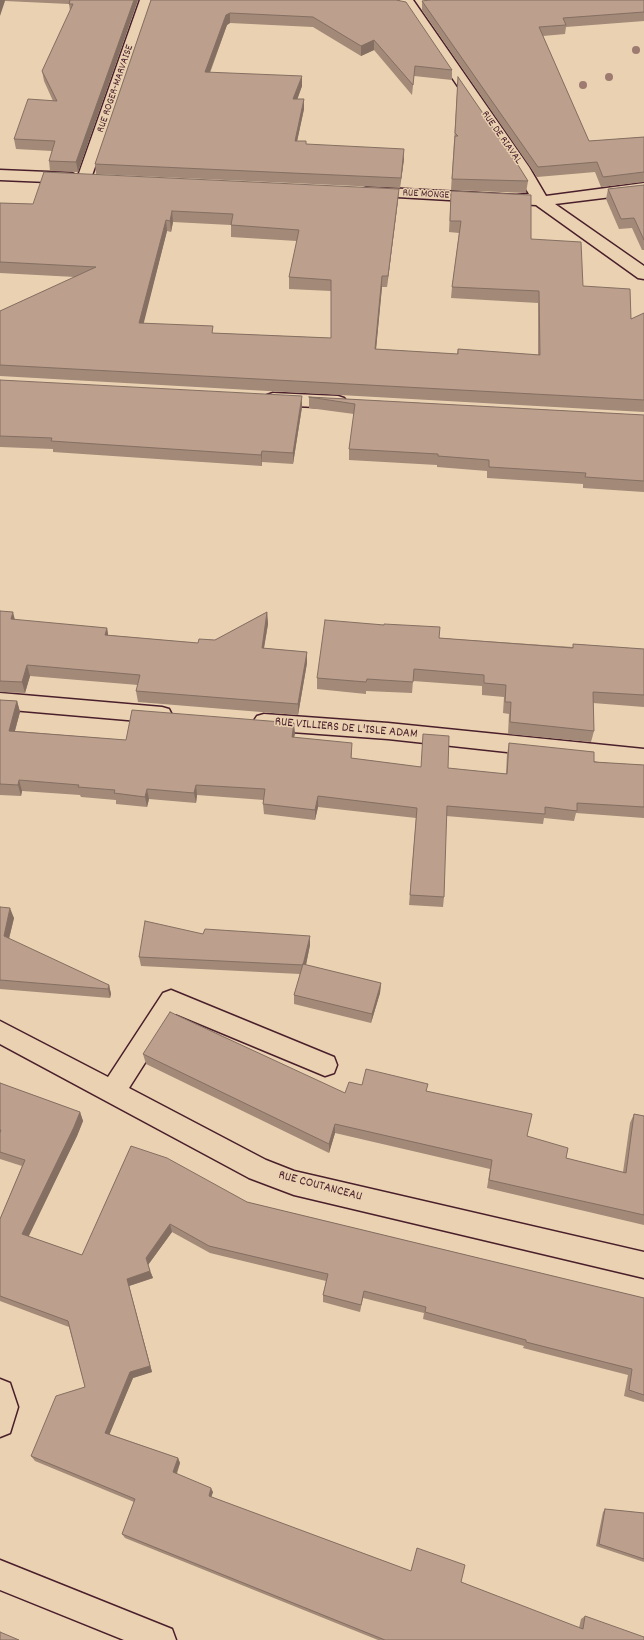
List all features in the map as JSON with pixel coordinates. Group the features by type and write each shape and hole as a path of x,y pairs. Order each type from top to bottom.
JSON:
{"street":[{"name":"RUE ROGER-MARVAISE","path":"0,175 92,178 147,0"},
{"name":"RUE DE RIAVAL","path":"408,4 521,167 541,201 644,274"},
{"name":"RUE MONGE","path":"357,192 516,200 528,199 541,201 644,188"},
{"path":"254,398 358,403"},
{"path":"0,701 184,716"},
{"name":"RUE VILLIERS DE L'ISLE ADAM","path":"247,721 388,731 644,758"},
{"path":"112,1092 171,1001 325,1065"},
{"name":"RUE COUTANCEAU","path":"0,1032 258,1169 294,1182 644,1265"},
{"path":"0,1393 4,1407 0,1423"},
{"path":"0,1575 161,1640"}],"building":[{"path":"70,0 134,0 76,162 49,161 55,141 14,139 28,99 57,101 42,71 73,4 69,4"},
{"path":"151,0 396,0 406,2 452,70 415,66 413,85 374,40 361,46 313,17 230,13 226,15 205,72 302,76 293,99 304,99 295,141 306,141 306,144 404,149 401,178 95,164"},
{"path":"644,0 644,12 563,18 566,25 539,27 589,141 644,137 644,172 603,177 597,162 538,167 422,1"},
{"path":"458,77 528,181 452,179 455,136 458,136 455,133"},
{"path":"44,172 399,189 388,276 382,276 375,349 458,354 458,349 540,355 539,291 452,287 461,221 450,221 451,191 531,195 531,239 581,242 583,286 630,289 631,319 644,313 644,400 0,365 0,311 96,267 0,262 0,203 33,204","holes":["172,211 233,214 231,225 299,230 289,277 331,280 331,338 212,333 213,326 139,323 166,220 170,221"]},
{"path":"644,185 644,240 634,218 621,219 608,189"},
{"path":"0,380 302,396 293,453 262,451 261,455 51,441 52,438 0,436"},
{"path":"309,397 644,415 644,481 585,477 586,473 489,467 489,460 438,456 438,454 349,449 355,404"},
{"path":"0,611 13,612 11,619 107,628 105,635 198,643 199,639 215,640 267,612 262,648 307,652 298,704 136,691 140,675 27,665 22,682 0,681"},
{"path":"325,620 384,625 440,627 439,638 573,648 573,644 644,649 644,695 593,692 594,731 510,722 511,702 505,702 506,685 484,683 484,675 414,669 413,682 367,679 366,682 317,678"},
{"path":"0,700 17,701 9,731 126,740 132,710 294,723 292,737 352,743 351,758 421,767 423,734 449,736 448,768 507,774 509,743 594,752 594,762 644,765 644,807 577,803 577,811 545,807 545,814 447,806 444,897 410,895 417,808 318,796 315,810 263,804 265,789 196,785 194,793 147,789 145,797 114,793 115,790 78,787 79,785 19,780 18,785 0,784"},
{"path":"0,907 10,908 4,936 109,985 108,989 0,980"},
{"path":"145,921 203,934 205,929 310,936 303,965 139,957"},
{"path":"303,964 381,983 372,1014 294,995"},
{"path":"170,1012 345,1093 349,1082 362,1085 366,1069 428,1084 426,1091 532,1114 527,1136 568,1148 566,1158 626,1173 634,1114 644,1116 644,1215 489,1180 492,1160 335,1124 329,1144 143,1054"},
{"path":"0,1083 80,1112 22,1234 82,1255 131,1146 167,1158 247,1202 644,1298 644,1395 629,1390 632,1369 526,1342 526,1340 425,1312 426,1307 364,1291 361,1305 323,1295 328,1274 209,1246 170,1224 146,1258 150,1271 127,1279 150,1366 130,1372 105,1433 178,1458 173,1472 211,1488 209,1496 411,1571 417,1548 465,1565 461,1582 583,1629 585,1616 644,1637 644,1640 385,1640 122,1534 135,1499 31,1456 56,1396 85,1387 68,1321 0,1296 0,1219 25,1160 0,1152"},
{"path":"605,1509 644,1513 644,1559 599,1544"},
{"path":"0,1632 19,1640 0,1640"}]}
